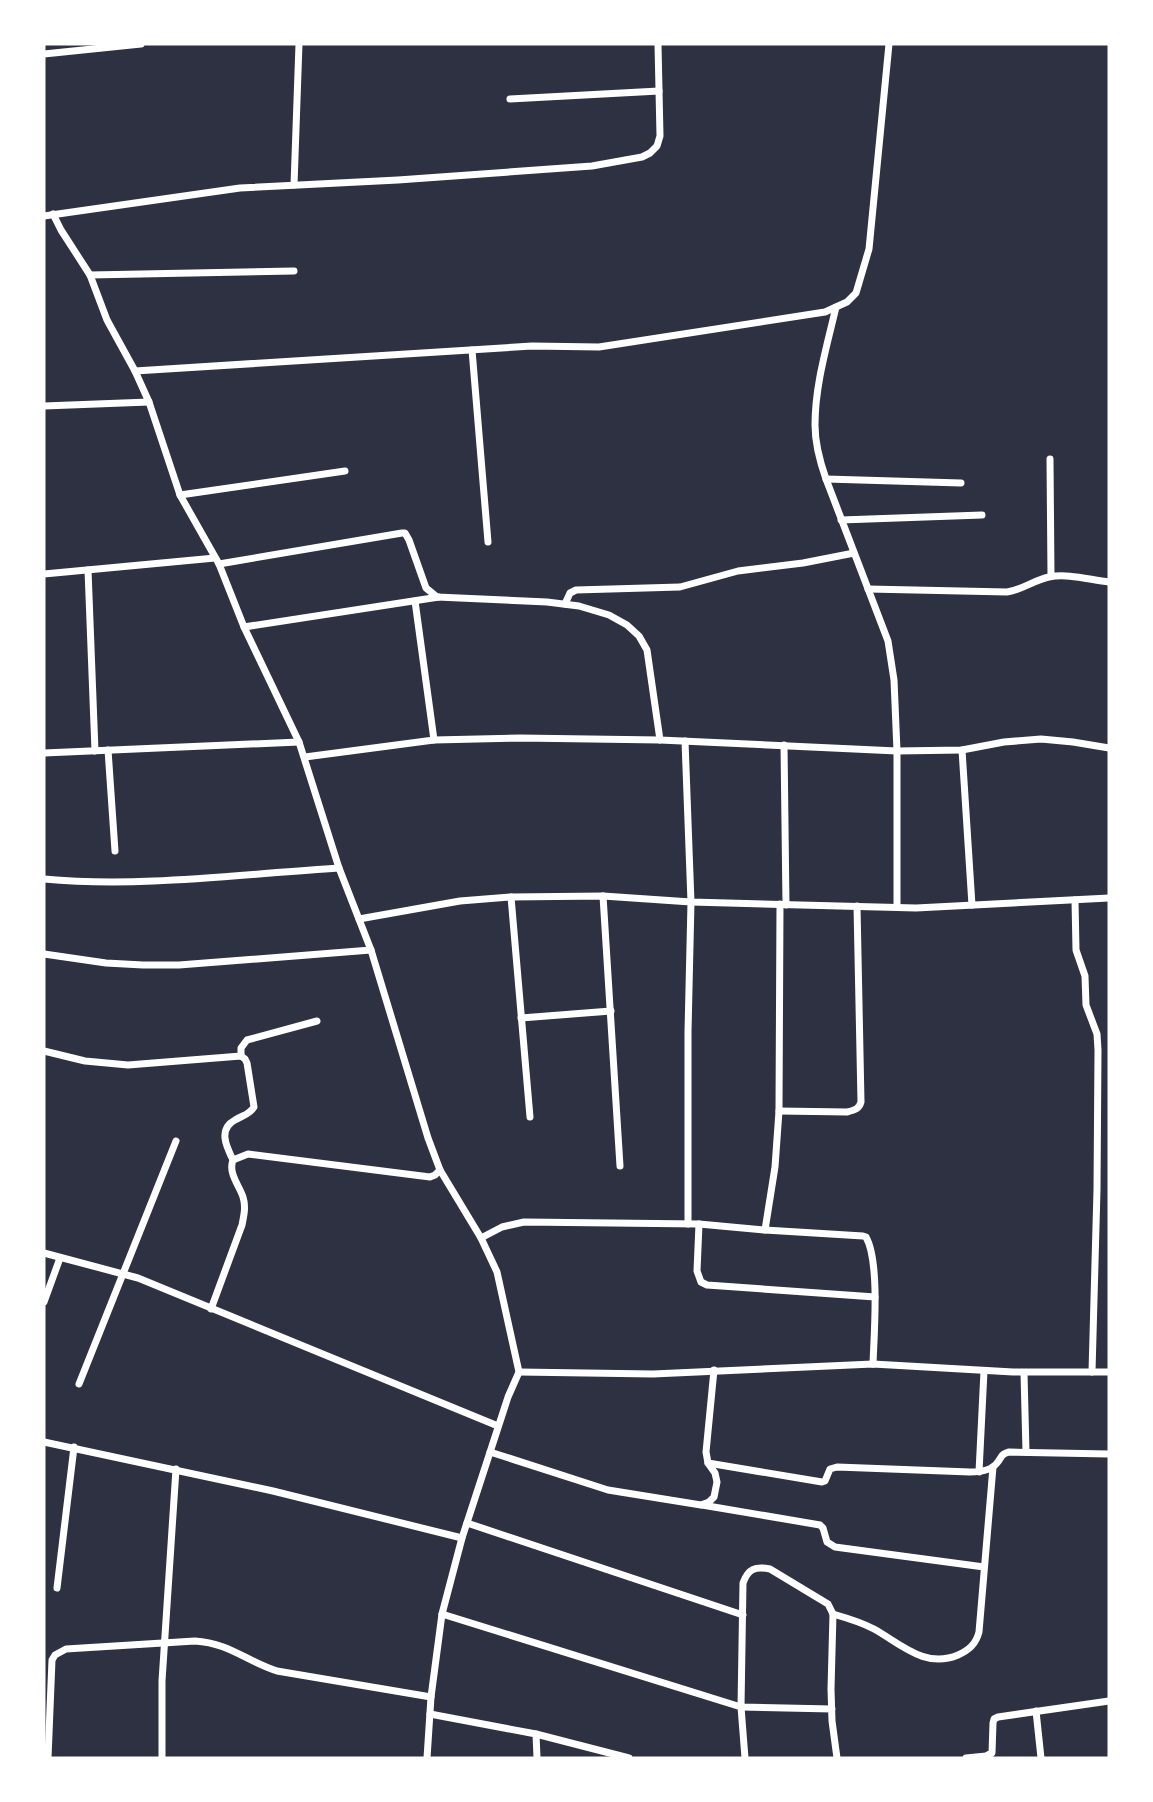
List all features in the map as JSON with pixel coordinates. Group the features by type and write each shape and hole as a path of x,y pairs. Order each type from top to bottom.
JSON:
{"street":[{"path":"44,54 141,44"},
{"path":"294,185 299,44"},
{"path":"44,216 240,188 592,166 642,157 657,146 660,136 658,44"},
{"path":"135,371 532,346 599,347 825,312 847,302 856,293 869,249 889,44"},
{"path":"510,99 659,91"},
{"path":"53,214 90,275 107,320 135,371 149,402 180,495 217,561 244,627 299,742 339,868 371,950 428,1138 440,1170 481,1238 497,1272 519,1371 498,1426 462,1538 442,1614 431,1697 427,1758"},
{"path":"90,275 293,271"},
{"path":"836,307 816,398 815,428 825,479 888,640 894,680 897,751 897,907"},
{"path":"472,350 488,542"},
{"path":"44,406 149,402"},
{"path":"1050,458 1051,576"},
{"path":"180,495 345,471"},
{"path":"825,479 961,484"},
{"path":"841,520 982,515"},
{"path":"44,574 217,561 402,533 410,540 426,588 439,597"},
{"path":"565,604 570,593 576,590 680,587 737,571 803,563 854,553"},
{"path":"88,570 95,751"},
{"path":"868,589 1007,592 1051,576 1109,582"},
{"path":"244,627 439,597 579,606 609,615 627,625 639,636 647,650 660,740"},
{"path":"415,601 434,740"},
{"path":"305,757 434,740 520,738 660,740 897,751 962,750 1004,742 1041,739 1109,748"},
{"path":"685,741 691,902 688,1224"},
{"path":"44,753 299,742"},
{"path":"765,1230 775,1167 779,1111 784,745"},
{"path":"108,750 115,851"},
{"path":"962,750 972,905"},
{"path":"44,879 142,882 339,868"},
{"path":"603,896 620,1166"},
{"path":"359,919 460,901 511,897 603,896 691,902 897,907 1109,898"},
{"path":"511,897 530,1117"},
{"path":"1075,900 1076,950 1085,976 1086,1004 1097,1034 1098,1050 1093,1372"},
{"path":"779,1111 847,1112 860,1107 862,1102 857,906"},
{"path":"44,954 106,963 179,965 371,950"},
{"path":"521,1018 611,1012"},
{"path":"241,1056 241,1048 247,1040 317,1021"},
{"path":"44,1051 85,1061 128,1065 241,1056 245,1059 254,1107 248,1114 233,1121 226,1128 224,1136 233,1160 232,1173 242,1196 245,1214 211,1309"},
{"path":"79,1384 176,1141"},
{"path":"233,1160 248,1154 430,1177 440,1170"},
{"path":"481,1238 502,1227 524,1222 699,1224 866,1237 870,1244 875,1297 873,1364"},
{"path":"699,1224 697,1271 701,1282 707,1285 875,1297"},
{"path":"44,1253 138,1278 498,1426"},
{"path":"44,1302 60,1258"},
{"path":"519,1371 653,1374 873,1364 1024,1373 1109,1372"},
{"path":"701,1505 714,1497 717,1482 708,1463 706,1451 714,1370"},
{"path":"979,1472 984,1371"},
{"path":"1024,1373 1026,1452"},
{"path":"44,1442 273,1490 462,1538"},
{"path":"57,1588 74,1447"},
{"path":"490,1452 608,1490 820,1525 827,1542 835,1547 984,1567"},
{"path":"708,1463 822,1482 830,1469 837,1466 979,1472 993,1467 1009,1452 1109,1454"},
{"path":"833,1614 867,1625 909,1652 935,1660 956,1656 973,1645 977,1639 993,1467"},
{"path":"162,1758 162,1681 176,1469"},
{"path":"467,1523 743,1615"},
{"path":"746,1758 741,1707 743,1583 747,1574 761,1567 770,1569 828,1604 833,1614 831,1678 836,1758"},
{"path":"442,1614 741,1707 832,1709"},
{"path":"48,1758 52,1660 55,1655 66,1650 208,1642 223,1645 277,1671 431,1697"},
{"path":"966,1758 992,1753 994,1719 1109,1701"},
{"path":"1035,1711 1041,1758"},
{"path":"430,1714 536,1734 629,1758"},
{"path":"536,1734 537,1758"}]}
